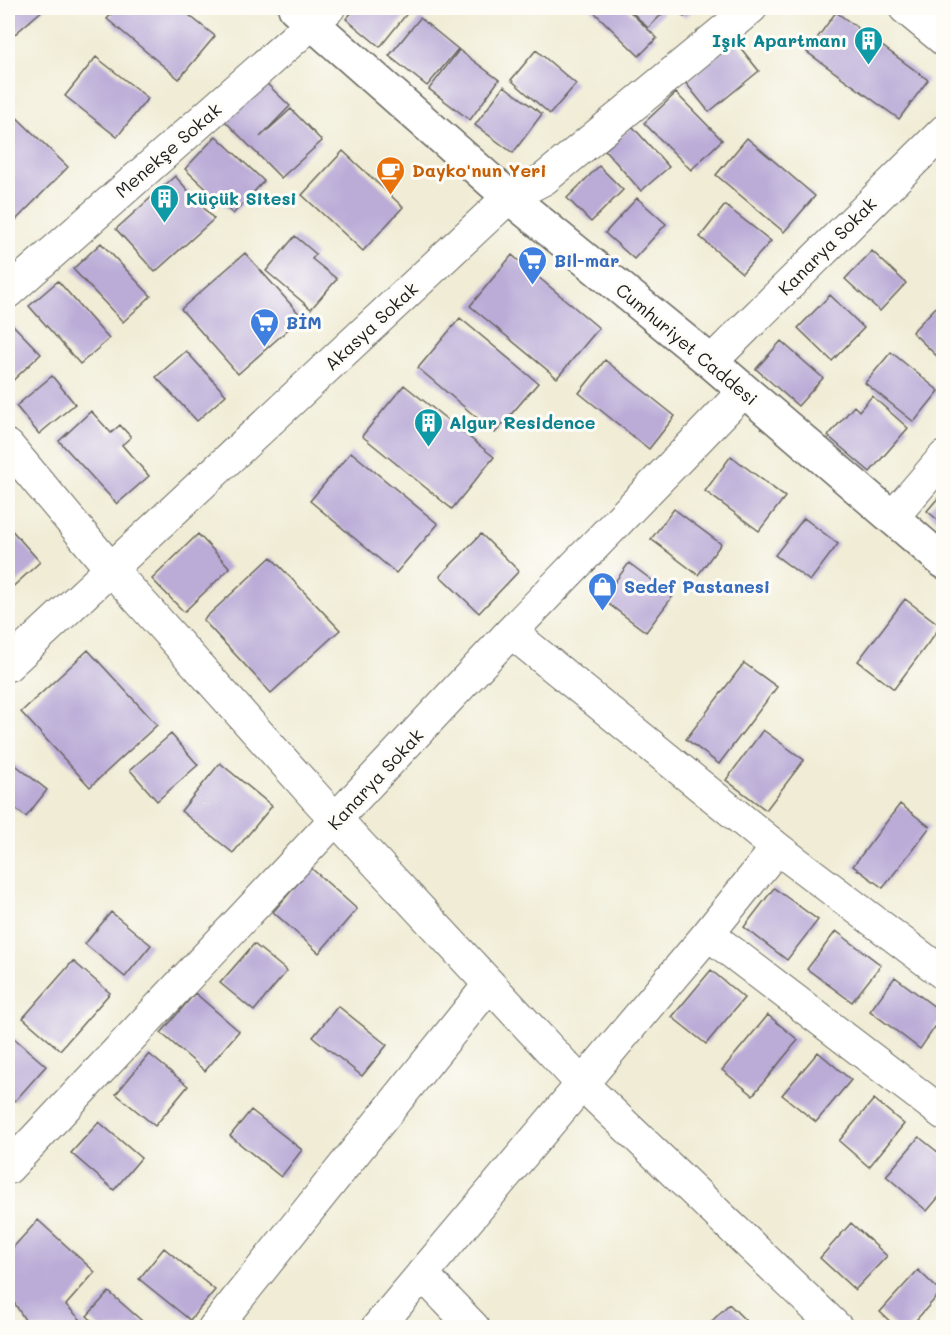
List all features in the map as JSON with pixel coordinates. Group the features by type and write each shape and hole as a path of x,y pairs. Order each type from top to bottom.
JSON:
{"main road":[{"name":"Cumhuriyet Caddesi","path":"312,12 509,197 711,362 944,562"}],"street":[{"name":"Akasya Sokak","path":"8,664 509,197 544,179 751,8"},
{"path":"905,8 944,40"},
{"name":"Menekşe Sokak","path":"8,292 312,12"},
{"name":"Kanarya Sokak","path":"711,362 944,131"},
{"name":"Kanarya Sokak","path":"8,1168 338,820 511,632 744,391"},
{"path":"8,446 111,569 338,820 582,1084 837,1328"},
{"path":"892,518 944,457"},
{"path":"511,632 777,848 944,974"},
{"path":"377,1328 708,934 777,848"},
{"path":"708,934 944,1114"},
{"path":"214,1328 489,985"},
{"path":"422,1274 474,1328"}],"building":[{"path":"8,8 45,8 8,40"},
{"path":"117,8 180,8 215,36 179,79 107,19"},
{"path":"356,8 405,8 409,11 380,47 346,19"},
{"path":"590,8 626,8 657,38 639,56"},
{"path":"639,8 657,8 663,13 648,28 633,13"},
{"path":"675,8 696,8 684,17"},
{"name":"Işık Apartmanı","path":"836,12 928,80 899,119 807,52"},
{"path":"420,18 458,49 427,86 389,56"},
{"path":"735,41 759,71 709,112 685,82"},
{"path":"459,50 499,80 470,120 429,89"},
{"path":"536,50 576,84 550,114 511,80"},
{"path":"96,57 148,98 117,137 65,96"},
{"path":"261,78 290,106 260,137 291,109 322,141 281,178 222,118"},
{"path":"504,86 542,114 513,153 475,125"},
{"path":"676,93 722,140 691,170 644,123"},
{"path":"10,111 68,167 10,226 8,223 8,113"},
{"path":"632,126 669,167 641,191 605,150"},
{"path":"216,136 264,181 233,214 185,169"},
{"path":"747,138 815,196 784,232 716,175"},
{"path":"343,151 403,207 363,251 302,195"},
{"path":"599,166 623,190 591,222 567,198"},
{"name":"Küçük Sitesi","path":"175,176 214,219 155,272 116,229"},
{"path":"637,198 666,224 634,259 605,233"},
{"path":"725,205 771,241 742,273 700,237"},
{"path":"295,236 316,254 312,259 337,279 311,309 266,271"},
{"path":"101,243 151,296 123,322 73,269"},
{"path":"872,251 906,283 880,311 845,279"},
{"path":"245,253 302,317 238,374 181,309"},
{"name":"Algur Residence","path":"512,255 599,328 557,378 470,306"},
{"path":"58,281 109,339 80,364 29,306"},
{"path":"830,295 864,328 832,361 798,328"},
{"path":"939,304 944,309 944,363 912,332"},
{"name":"Algur Residence","path":"460,318 538,383 495,433 418,368"},
{"path":"12,324 41,354 8,385 8,329"},
{"path":"781,341 823,378 798,406 756,369"},
{"path":"186,351 226,395 197,421 156,377"},
{"path":"891,352 939,391 914,422 865,383"},
{"path":"605,360 675,416 649,449 579,393"},
{"path":"52,376 75,404 39,434 16,406"},
{"name":"Algur Residence","path":"404,385 494,457 452,509 362,436"},
{"path":"872,396 908,428 870,472 828,436 854,406 859,411"},
{"path":"91,411 111,433 120,425 131,437 122,445 149,476 117,504 59,441"},
{"path":"351,452 438,524 396,573 310,501"},
{"path":"731,456 785,497 759,531 705,491"},
{"path":"944,491 944,525 927,511"},
{"path":"674,509 721,544 698,575 651,539"},
{"path":"804,518 838,544 810,581 775,555"},
{"path":"8,526 40,562 8,591"},
{"path":"198,534 230,568 184,612 152,579"},
{"path":"481,534 519,571 479,613 440,576"},
{"path":"271,557 340,630 271,693 203,620"},
{"path":"629,563 673,596 646,632 602,599"},
{"path":"905,599 941,626 894,689 858,661"},
{"path":"88,650 157,725 90,787 21,712"},
{"path":"744,663 777,687 719,764 686,739"},
{"path":"763,730 804,760 766,810 726,780"},
{"path":"171,734 198,765 157,801 130,770"},
{"path":"8,759 47,790 26,817 8,803"},
{"path":"220,763 272,806 233,853 181,811"},
{"path":"900,804 930,827 883,888 853,866"},
{"path":"311,868 357,909 319,953 273,912"},
{"path":"774,888 818,920 787,960 744,927"},
{"path":"111,912 151,945 125,977 85,944"},
{"path":"836,931 881,965 852,1002 807,969"},
{"path":"254,944 287,971 254,1011 220,983"},
{"path":"73,961 110,993 60,1050 23,1018"},
{"path":"711,970 744,998 706,1044 672,1017"},
{"path":"895,977 944,1014 920,1049 870,1011"},
{"path":"195,993 239,1031 205,1071 161,1033"},
{"path":"338,1006 387,1045 362,1076 313,1037"},
{"path":"768,1015 798,1040 753,1095 722,1070"},
{"path":"8,1033 46,1066 15,1101 8,1095"},
{"path":"818,1052 851,1080 816,1122 782,1095"},
{"path":"149,1054 188,1086 155,1126 116,1094"},
{"path":"874,1099 904,1124 869,1167 839,1141"},
{"path":"251,1110 302,1150 281,1177 230,1136"},
{"path":"99,1122 141,1158 114,1190 71,1153"},
{"path":"919,1137 944,1157 944,1191 927,1211 886,1176"},
{"path":"38,1220 95,1272 66,1305 89,1328 30,1328 8,1293 8,1253"},
{"path":"851,1223 887,1256 855,1290 820,1258"},
{"path":"164,1248 215,1290 190,1320 139,1279"},
{"path":"918,1270 941,1292 909,1328 897,1328 880,1312"},
{"path":"109,1292 150,1328 100,1328 87,1316"},
{"path":"729,1304 753,1328 705,1328"}],"place":[{"name":"Işık Apartmanı","path":"868,66"},
{"name":"Dayko'nun Yeri","path":"391,196"},
{"name":"Küçük Sitesi","path":"165,224"},
{"name":"Bil-mar","path":"533,286"},
{"name":"BİM","path":"265,348"},
{"name":"Algur Residence","path":"428,448"},
{"name":"Sedef Pastanesi","path":"603,612"}]}
